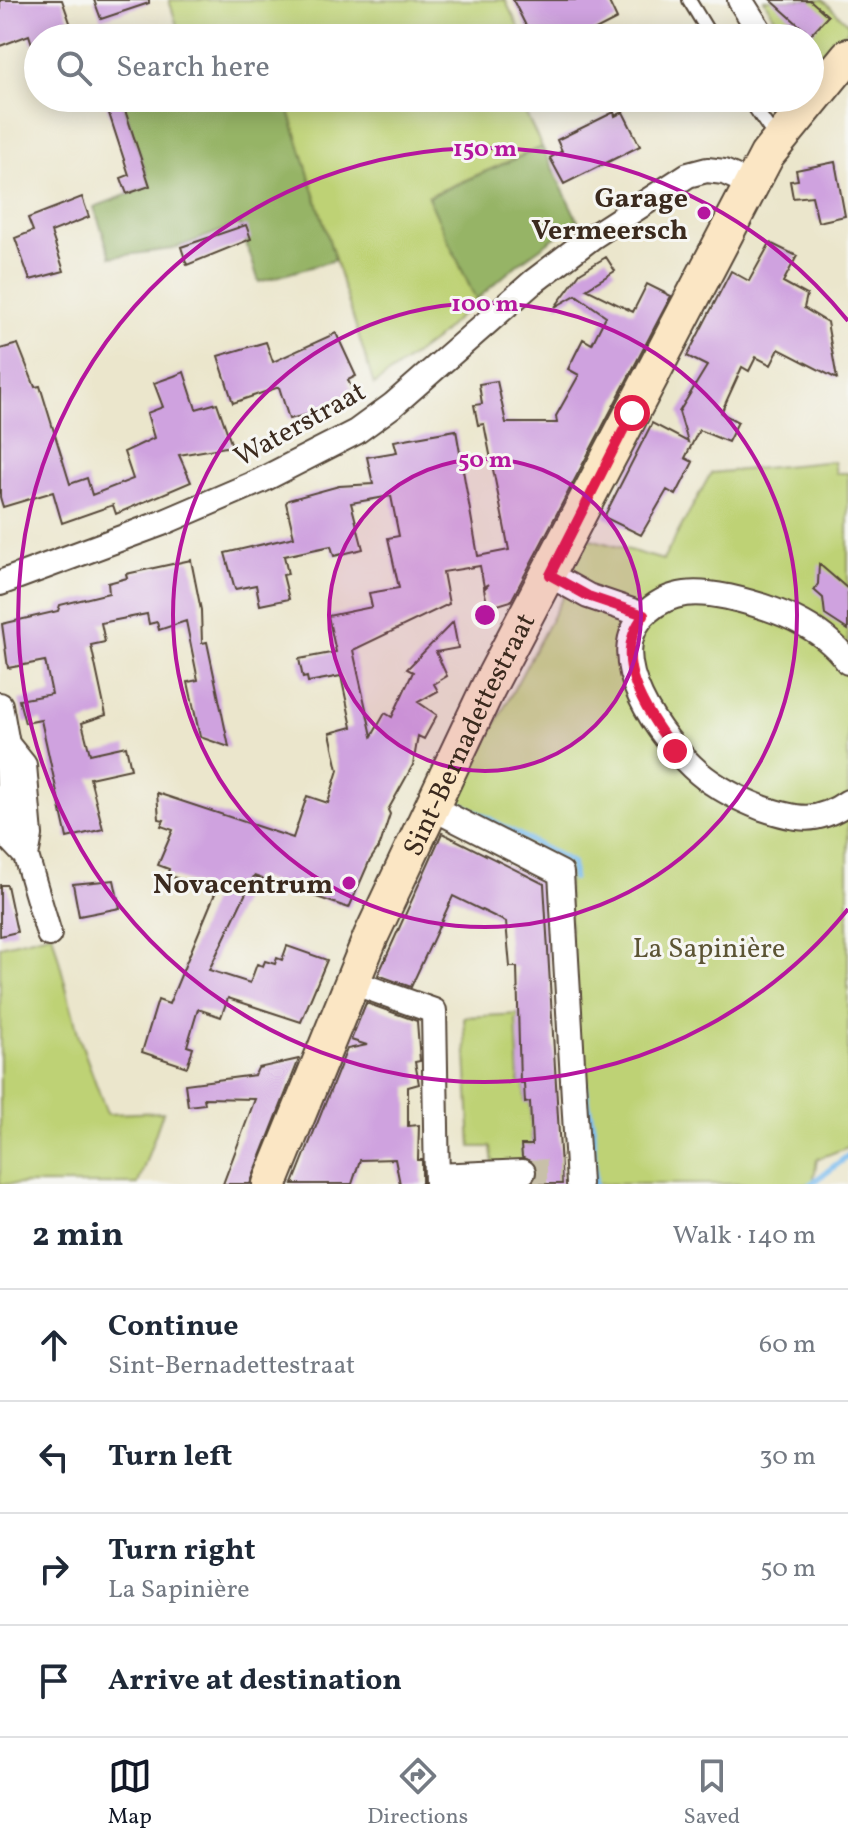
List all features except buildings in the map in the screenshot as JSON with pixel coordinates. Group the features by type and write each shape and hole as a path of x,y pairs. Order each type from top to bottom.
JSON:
{"street":[{"path":"740,0 755,24"},
{"name":"Sint-Bernadettestraat","path":"824,82 848,56"},
{"name":"Sint-Bernadettestraat","path":"270,1184 352,982 429,806 751,184 777,140 799,112"},
{"name":"Waterstraat","path":"2,574 162,523 260,481 356,432 405,395 544,273 615,221 688,175 715,171 751,184"},
{"path":"550,575 588,596 644,615"},
{"path":"848,662 835,644 798,621 748,602 697,592 669,596 644,615 632,635 629,665 639,696 675,751 700,774 744,801 781,814 804,818 827,816 848,802"},
{"path":"0,705 7,744 11,840 26,856 49,934"},
{"path":"429,806 561,873 573,1175"},
{"path":"352,982 434,1011 437,1180 523,1172"}],"lane":[{"path":"689,0 704,24"},
{"path":"758,112 777,140"}],"green space":[{"path":"169,0 505,0 517,24 177,24"},
{"path":"764,0 823,0 848,23 848,30 824,55 824,24 779,24"},
{"path":"126,112 289,112 335,260 259,282 240,224 172,249 111,257 94,207 150,186"},
{"path":"289,112 525,112 542,147 428,196 476,300 437,338 374,385"},
{"path":"542,147 578,221 519,263 476,300 428,197"},
{"name":"La Sapinière","path":"834,461 836,473 848,473 848,1147 817,1159 813,1184 582,1184 567,869 451,808 566,591 581,536 663,560 711,473"},
{"path":"52,933 79,1037 107,1114 163,1112 138,1184 0,1184 0,946"},
{"path":"520,1014 520,1018 516,1019 519,1082 524,1083 525,1102 530,1102 532,1145 522,1146 523,1163 493,1165 491,1147 471,1147 464,1017"}],"waterway":[{"path":"455,801 572,863 573,878"},
{"path":"584,1081 593,1128 595,1184"},
{"path":"811,1184 848,1156"}],"tunnel":[{"path":"523,1172 561,1171"}],"place":[{"name":"Garage Vermeersch","path":"704,213"},
{"name":"Novacentrum","path":"349,883"}],"route":[{"path":"632,413 550,575 588,596 644,615 632,635 629,665 639,696 675,751"}]}
